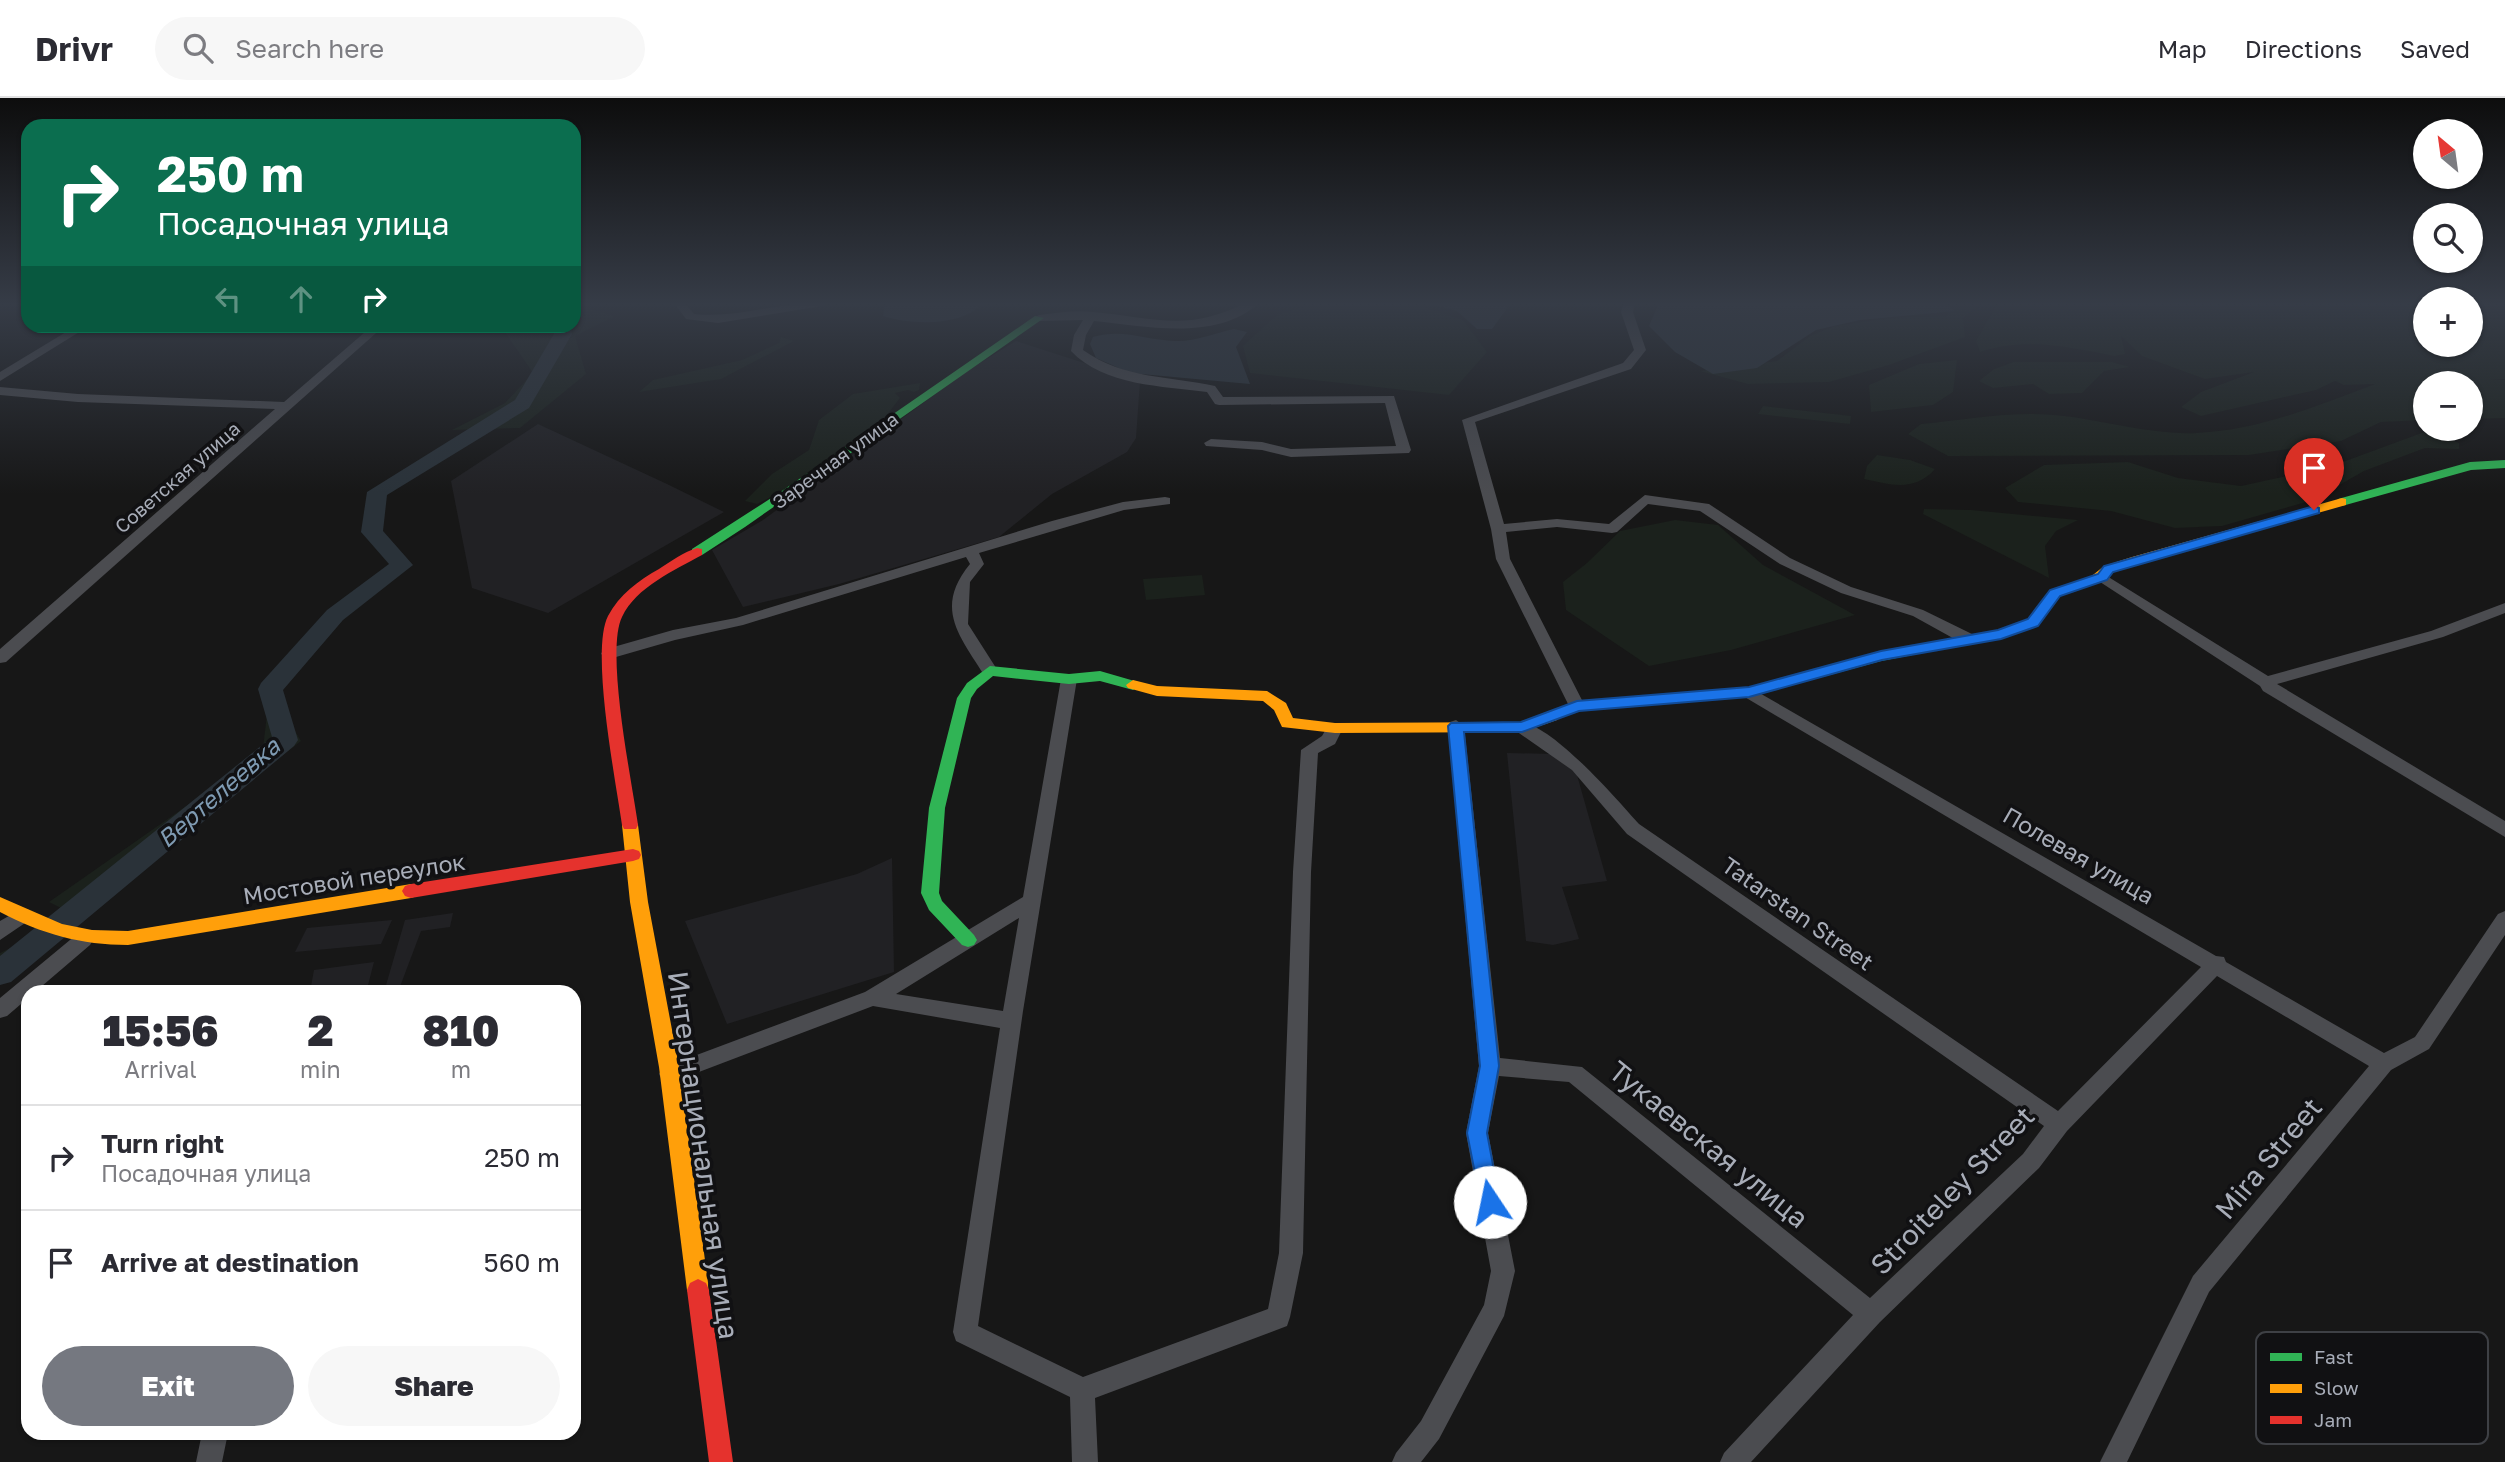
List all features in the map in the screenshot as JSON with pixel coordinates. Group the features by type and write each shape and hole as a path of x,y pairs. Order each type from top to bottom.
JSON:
{"street":[{"path":"0,377 17,367"},
{"name":"Советская улица","path":"0,658 332,367"},
{"name":"Заречная улица","path":"633,855 609,654 613,620 629,598 646,583 771,507 963,367"},
{"path":"1100,367 1115,374 1210,389 1219,401 1391,399 1404,450 1291,453 1262,446 1211,443"},
{"path":"1577,706 1503,559 1499,529 1468,420 1625,367"},
{"path":"0,391 78,398 287,406"},
{"path":"968,940 935,905 930,893 934,830 964,698 990,671 1069,679 1100,676 1157,691 1267,696 1281,707 1287,723 1335,728 1522,727 1577,706 1749,692 1881,656 1927,649 1966,638 2001,634 2033,622 2055,593 2102,577 2109,569 2137,559 2437,478 2470,466 2505,464"},
{"path":"1499,529 1557,523 1612,529 1644,499 1704,507 1785,561 1846,590 1918,613 1966,638"},
{"path":"609,654 673,635 738,622 1123,506 1165,501"},
{"path":"971,551 977,564 964,582 960,624 990,671"},
{"path":"2102,577 2266,682 2269,687 2505,830"},
{"path":"2266,682 2437,634 2505,608"},
{"path":"1069,679 1011,1021 965,1332 1082,1390 1278,1317 1291,1253 1301,872 1310,750 1329,740 1335,728"},
{"name":"Полевая улица","path":"1749,692 2217,963 2384,1064"},
{"path":"1405,1462 1430,1430 1495,1308 1503,1271 1477,1133 1490,1066 1456,726"},
{"name":"Tatarstan Street","path":"1522,727 1578,766 1633,828 2059,1124"},
{"path":"2486,817 2505,810"},
{"name":"Мостовой переулок","path":"0,904 45,930 83,940 128,939 633,855"},
{"name":"Интернациональная улица","path":"633,855 670,1074 721,1462"},
{"path":"670,1074 872,998 1031,901"},
{"path":"0,932 21,916"},
{"name":"Mira Street","path":"2113,1462 2201,1284 2384,1064 2423,1042 2505,919"},
{"path":"30,985 83,940"},
{"name":"Stroiteley Street","path":"1733,1462 1871,1314 2031,1161 2059,1124 2217,963"},
{"path":"0,1010 21,992"},
{"path":"872,998 1011,1021"},
{"name":"Тукаевская улица","path":"1490,1066 1574,1073 1871,1314"},
{"path":"1082,1390 1085,1462"},
{"path":"209,1462 214,1440"}],"shaded area":[{"path":"529,367 584,367 586,374 520,428 452,430 505,403 533,373"},
{"path":"712,367 745,367 721,379 639,392 653,380"},
{"path":"974,367 1096,367 1140,381 1136,438 1127,452 1052,494 999,537 839,584 743,607 712,550 763,520"},
{"path":"1116,367 1243,367 1250,384 1130,373"},
{"path":"1248,367 1474,367 1449,395 1250,373"},
{"path":"1700,367 1759,367 1757,368 1713,374"},
{"path":"1733,367 1883,367 1829,382 1748,384 1700,371"},
{"path":"1913,367 1956,367 1953,392 1933,405 1871,412 1869,385"},
{"path":"2001,367 2130,367 2104,371 2082,393 2049,394 2033,384 1993,388 1979,381"},
{"path":"2171,367 2505,367 2505,379 2491,380 2505,380 2505,418 2483,419 2483,371 2413,371 2413,421 2381,422 2341,441 2249,455 1948,456 1908,434 1921,424 2021,414 2072,417 2161,432 2220,431 2288,416 2375,384 2344,385 2335,381 2316,390 2201,416 2181,407 2201,392 2254,372 2205,379"},
{"path":"920,383 919,390 914,392 908,390 895,393 900,398 886,416 781,492 757,504 745,501 772,474 809,450 819,420 853,394"},
{"path":"1763,406 1851,416 1850,424 1758,414"},
{"path":"538,424 724,512 548,613 472,588 451,481"},
{"path":"2413,436 2413,441 2459,443 2459,449 2425,448 2364,471 2313,500 2222,526 2175,528 2111,511 2018,502 2005,488 2044,465 2128,462 2178,478 2241,486 2332,466"},
{"path":"1877,455 1910,460 1935,469 1911,484 1893,485 1864,479 1867,466"},
{"path":"1924,509 1971,510 2078,520 2056,531 2045,546 2049,578 1923,514"},
{"path":"1675,520 1718,525 1763,565 1855,615 1731,650 1649,666 1566,610 1563,582 1620,531"},
{"path":"1202,575 1205,595 1146,600 1143,579"},
{"path":"270,689 301,741 77,916 49,902 235,772 263,748"},
{"path":"1507,753 1553,754 1575,768 1607,881 1562,887 1579,939 1553,945 1526,941"},
{"path":"892,858 894,972 727,1024 685,921 857,874"},
{"path":"453,913 450,927 421,931 401,985 386,985 405,920"},
{"path":"392,920 381,944 295,952 307,928"},
{"path":"26,940 52,947 0,983 0,953"},
{"path":"374,962 368,985 311,985 314,970"}],"waterway":[{"name":"Вертелеевка","path":"0,973 285,740 270,689 335,615 402,565 372,532 377,492 522,404 544,367"}],"traffic: fast":[{"path":"697,552 784,495 966,367"},
{"path":"2342,502 2470,466 2505,464"},
{"path":"1552,716 1577,706 1749,692 1881,656 2001,634 2033,622 2055,593 2095,579"},
{"path":"968,940 935,905 930,893 937,808 964,698 972,686 990,671 1069,679 1100,676 1133,685"}],"traffic: slow":[{"path":"2095,579 2109,569 2137,560 2342,502"},
{"path":"1133,685 1157,691 1267,696 1281,707 1287,723 1335,728 1522,727 1552,716"},
{"path":"630,825 639,902 669,1067 698,1290"},
{"path":"0,904 32,920 76,935 128,938 411,891"}],"traffic: jam":[{"path":"630,825 611,686 610,634 614,618 630,597 651,580 697,552"},
{"path":"411,891 633,855"},
{"path":"698,1290 721,1462"}],"route":[{"path":"1490,1202 1477,1133 1490,1066 1456,726 1522,727 1577,706 1749,692 1881,656 1927,649 1966,638 2001,634 2033,622 2055,593 2102,577 2109,569 2314,510"}]}
